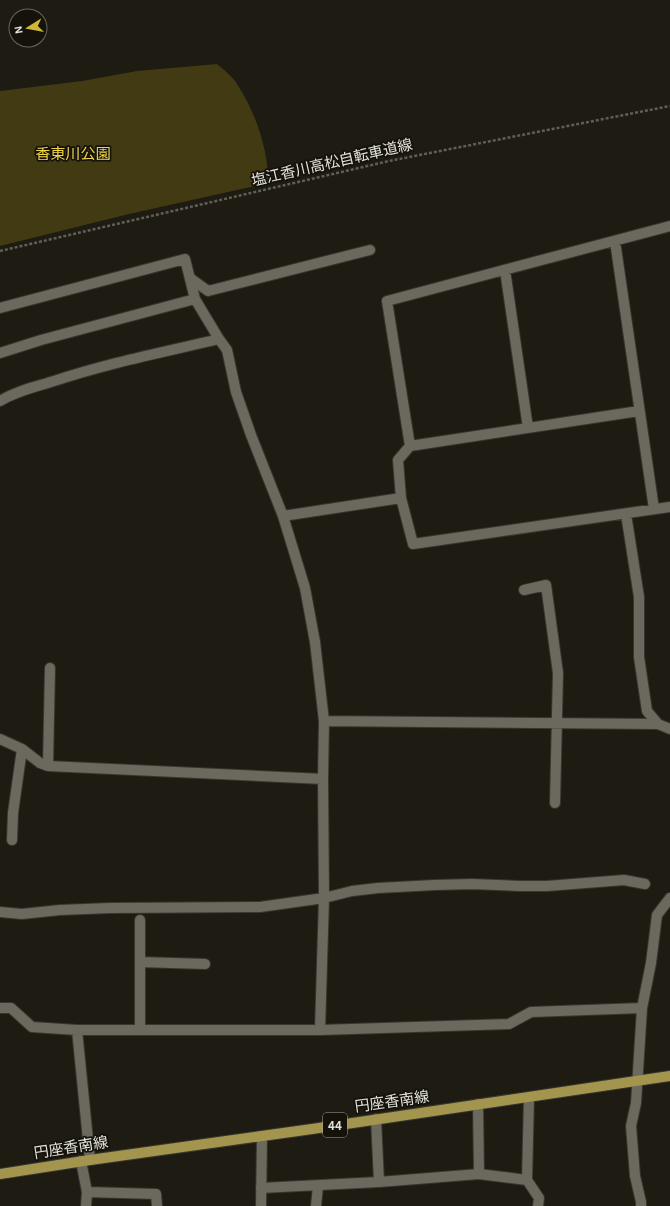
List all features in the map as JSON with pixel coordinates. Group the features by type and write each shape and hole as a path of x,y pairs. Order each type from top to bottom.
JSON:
{"main road":[{"name":"円座香南線","path":"0,1174 86,1160 262,1136 670,1076"}],"street":[{"path":"410,446 387,301 670,226"},
{"path":"615,241 654,510"},
{"path":"190,278 208,291 370,250"},
{"path":"0,308 185,259 195,299 227,350 236,392 251,435 283,516 305,588 315,642 324,721 324,898 320,1030"},
{"path":"505,270 528,428"},
{"path":"0,353 41,340 195,299"},
{"path":"0,401 11,395 68,376 119,362 219,339"},
{"path":"640,411 410,446 398,460 401,498 412,544 670,507"},
{"path":"283,516 401,498"},
{"path":"626,514 639,597 639,657 647,711 658,724"},
{"path":"524,590 546,585 558,673 555,804"},
{"path":"48,766 50,668"},
{"path":"324,721 658,724 670,729"},
{"path":"0,739 22,749 40,763 48,766 323,779"},
{"path":"12,840 13,813 22,749"},
{"path":"0,912 22,914 60,910 110,908 260,907 324,898 352,891 435,885 472,884 547,886 624,880 645,884"},
{"path":"641,1206 635,1176 631,1126 636,1103 642,1008 651,963 657,915 670,898"},
{"path":"140,920 140,1030"},
{"path":"140,962 205,964"},
{"path":"0,1008 11,1008 32,1027 77,1030 320,1030 509,1024 531,1012 642,1008"},
{"path":"77,1030 86,1160 86,1206"},
{"path":"529,1097 527,1180 539,1198 538,1206"},
{"path":"478,1104 479,1174"},
{"path":"376,1119 379,1182"},
{"path":"261,1206 262,1136"},
{"path":"261,1188 318,1186 479,1174 527,1180"},
{"path":"316,1206 318,1186"},
{"path":"87,1192 156,1194 157,1206"}],"path":[{"name":"塩江香川高松自転車道線","path":"0,251 389,160 670,106"}],"green space":[{"name":"香東川公園","path":"217,64 235,81 250,106 260,132 266,158 268,183 129,214 0,246 0,91 82,81 137,71"}]}
